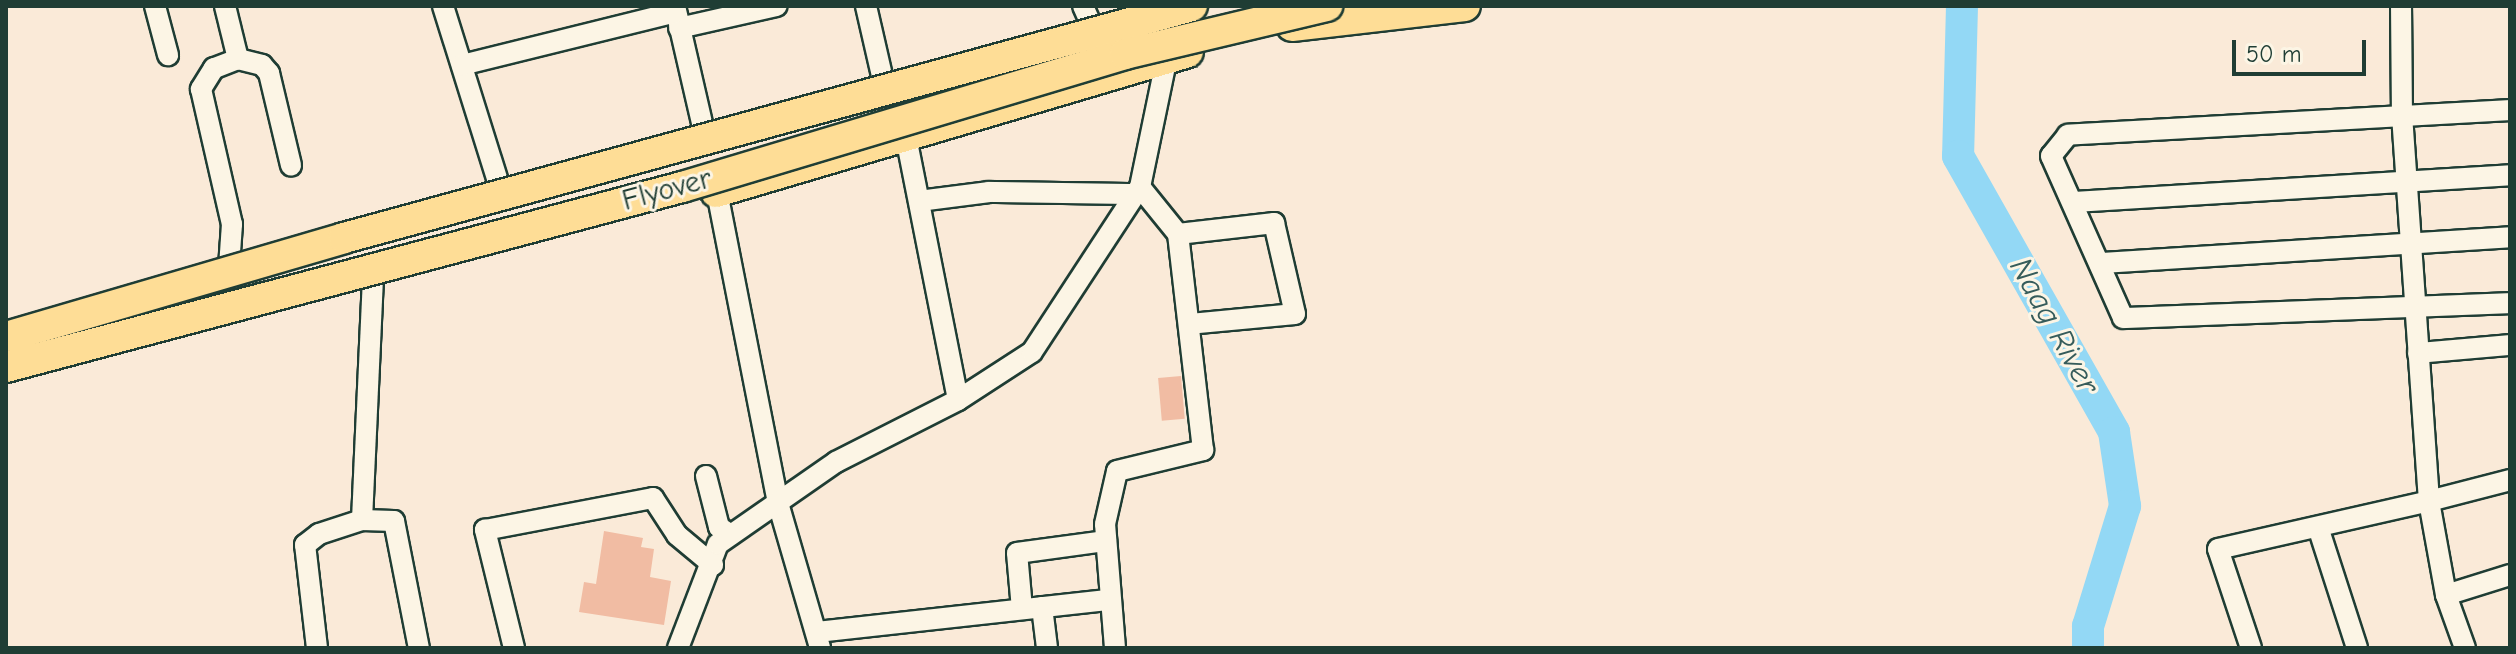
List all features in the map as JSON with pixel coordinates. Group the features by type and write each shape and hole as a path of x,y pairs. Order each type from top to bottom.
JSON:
{"highway":[{"name":"Flyover","path":"6,337 359,234 1192,6"},
{"name":"Flyover","path":"6,367 682,187 1125,54 1327,6"},
{"path":"6,381 510,240 717,192 1167,57 1275,28 1465,6"},
{"path":"6,327 229,267 313,235 704,132 916,70 1087,15 1136,8"},
{"path":"916,70 920,133"},
{"path":"499,185 510,240"}],"street":[{"path":"155,6 168,55"},
{"path":"225,6 238,59"},
{"path":"443,6 499,185"},
{"path":"462,65 677,15 777,6"},
{"path":"866,6 883,80"},
{"path":"2401,6 2402,118 2429,501 2446,595 2465,648"},
{"path":"678,648 713,565 718,544 836,462 958,400 1032,352 1138,190 1167,57 1136,8"},
{"path":"677,15 704,132"},
{"path":"229,267 232,224 201,89 214,68 238,59 262,65 269,73 291,165"},
{"path":"2510,110 2068,135 2051,156 2102,263 2123,318 2413,304 2510,303"},
{"path":"920,133 919,201 958,400"},
{"path":"2074,202 2510,175"},
{"path":"919,201 989,192 1138,190 1178,234 1203,450 1117,471 1106,541 1107,600 1115,648"},
{"path":"717,192 778,503 819,640 1107,600"},
{"path":"1178,234 1274,223 1295,314 1190,324"},
{"path":"2102,263 2510,237"},
{"path":"362,520 373,277"},
{"path":"2418,353 2510,345"},
{"path":"706,476 719,527 731,535"},
{"path":"2251,648 2218,549 2510,480"},
{"path":"514,648 485,530 653,498 677,535 713,565"},
{"path":"317,648 305,545 319,534 362,520 394,521 419,648"},
{"path":"2318,527 2357,648"},
{"path":"1047,648 1017,553 1106,541"},
{"path":"2446,595 2510,575"}],"building":[{"path":"1181,376 1185,419 1162,421 1158,378"},
{"path":"604,531 643,538 641,547 654,549 650,577 671,581 664,625 579,612 584,582 596,584"}],"waterway":[{"name":"Naag River","path":"1962,6 1958,156 2114,432 2125,506 2088,626 2088,648"}]}
